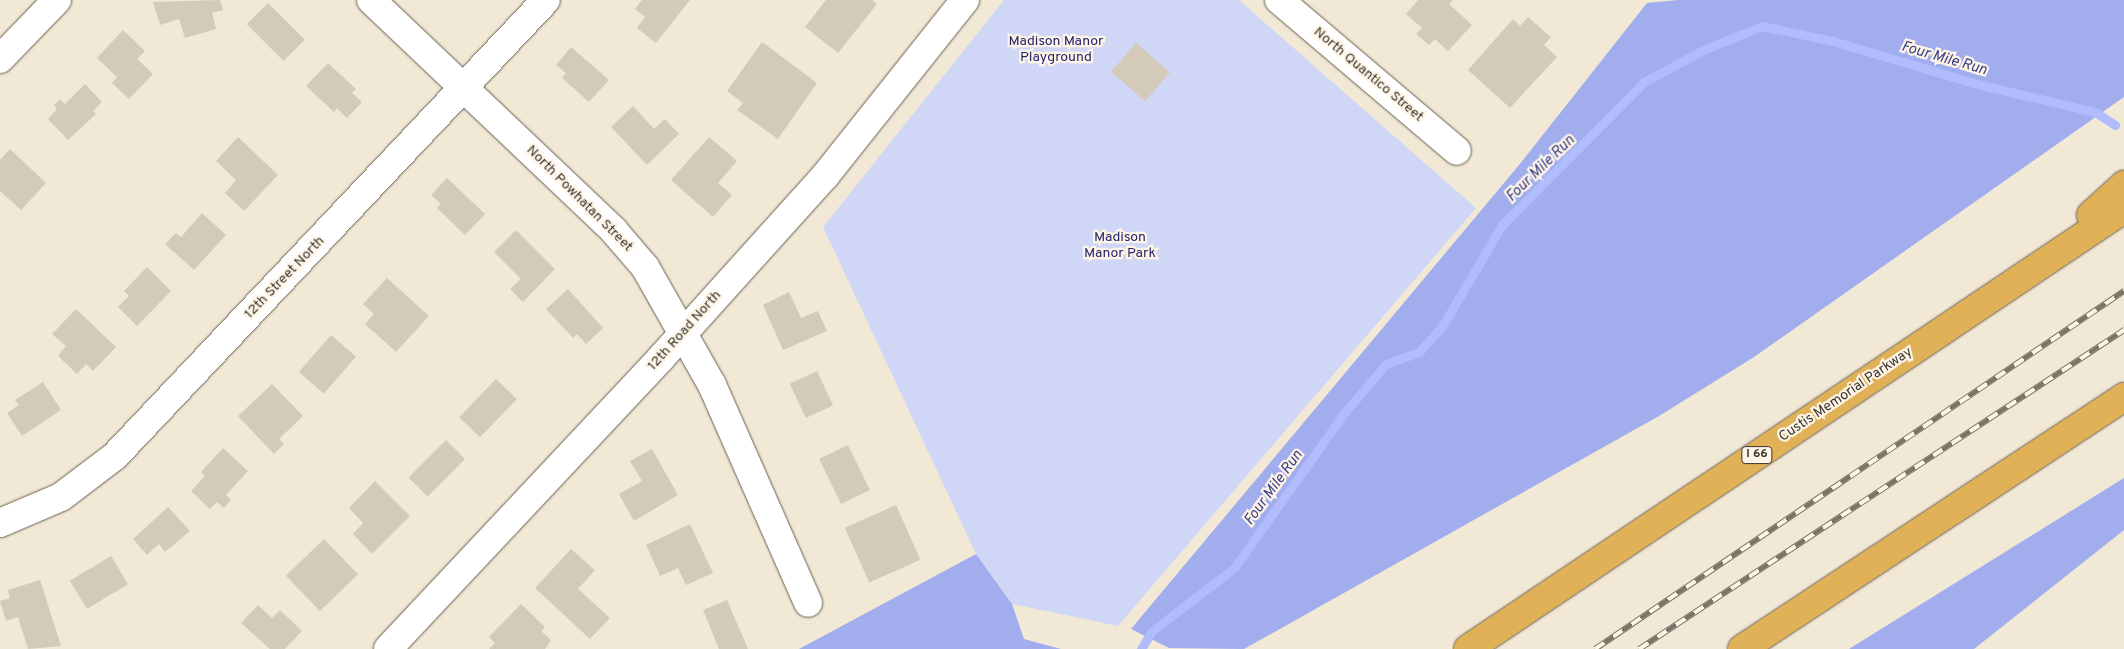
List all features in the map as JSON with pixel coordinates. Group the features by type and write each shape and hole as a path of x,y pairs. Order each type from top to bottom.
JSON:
{"highway":[{"path":"2022,278 2124,185"},
{"name":"Custis Memorial Parkway","path":"1468,649 2124,209"},
{"path":"1742,649 2124,397"}],"street":[{"path":"0,59 57,0"},
{"name":"North Powhatan Street","path":"371,0 614,231 645,267 685,332 808,603"},
{"name":"12th Street North","path":"0,523 61,497 115,456 546,0"},
{"name":"12th Road North","path":"388,649 685,332 825,176 965,0"},
{"name":"North Quantico Street","path":"1279,0 1457,151"}],"green space":[{"name":"Madison Manor Park","path":"1004,0 1239,0 1476,208 1118,626 1012,604 976,554 823,227"}],"shaded area":[{"path":"1678,0 2124,0 2124,97 1754,357 1659,416 1244,649 1169,648 1131,629 1519,165 1647,3"},
{"path":"2124,478 2124,530 1974,649 1849,649"},
{"path":"976,554 1012,604 1024,639 1061,649 799,649"}],"building":[{"path":"220,0 223,10 212,13 216,29 185,38 179,19 160,25 153,2"},
{"path":"642,0 690,0 656,43 637,28 645,17 635,9"},
{"path":"826,0 872,0 877,4 838,53 805,27"},
{"path":"1418,0 1453,0 1449,4 1472,25 1448,51 1435,39 1429,45 1416,34 1422,28 1406,14"},
{"path":"268,3 305,40 284,61 247,24"},
{"path":"1528,17 1551,37 1544,45 1557,57 1510,108 1468,70 1513,19 1520,26"},
{"path":"123,30 145,51 137,59 153,74 129,99 112,83 117,77 97,58"},
{"path":"762,42 817,83 778,139 737,110 743,103 727,91"},
{"path":"1136,43 1170,73 1145,101 1111,72"},
{"path":"571,47 609,80 589,102 562,78 566,73 556,65"},
{"path":"328,63 356,89 352,93 362,102 347,118 337,108 334,112 306,86"},
{"path":"85,84 102,102 93,111 96,114 68,140 48,119 57,109 54,105 60,99 65,104"},
{"path":"633,106 654,129 665,119 679,134 647,165 611,127"},
{"path":"238,137 278,175 244,211 225,193 236,180 216,161"},
{"path":"709,137 737,161 718,183 732,195 713,217 671,180"},
{"path":"10,149 46,183 21,210 0,191 0,160"},
{"path":"447,178 485,214 465,235 437,208 441,204 431,195"},
{"path":"202,213 226,235 194,270 165,244 176,233 181,237"},
{"path":"516,230 555,269 523,302 510,289 521,279 494,252"},
{"path":"147,267 171,291 137,326 118,307 129,296 124,291"},
{"path":"387,278 429,316 396,352 365,324 374,314 363,304"},
{"path":"568,289 603,328 586,344 577,334 573,338 546,309"},
{"path":"789,292 801,318 818,311 827,331 783,350 763,305"},
{"path":"76,309 116,347 93,371 86,364 77,374 58,356 66,346 52,334"},
{"path":"331,335 356,357 324,394 299,372"},
{"path":"817,371 833,405 806,418 790,384"},
{"path":"496,379 517,399 480,437 459,417"},
{"path":"43,382 61,410 22,436 7,413 19,405 15,400"},
{"path":"272,384 303,416 279,439 284,444 274,454 238,416"},
{"path":"446,440 465,459 428,497 409,477"},
{"path":"848,445 870,490 841,504 819,459"},
{"path":"223,448 248,471 226,495 231,500 224,508 217,502 210,509 191,491 205,476 201,472"},
{"path":"652,449 678,495 634,521 619,494 642,481 630,461"},
{"path":"375,481 410,516 372,554 353,534 363,523 349,508"},
{"path":"896,505 920,560 869,583 845,528"},
{"path":"168,507 190,531 165,552 159,544 147,555 133,539"},
{"path":"690,524 713,573 686,585 678,568 660,576 646,545"},
{"path":"324,539 358,574 320,611 286,576"},
{"path":"571,549 595,570 578,589 610,618 590,639 535,588"},
{"path":"111,556 128,584 87,609 70,581"},
{"path":"40,580 61,646 28,649 18,617 6,621 0,601 10,598 8,590"},
{"path":"727,600 748,649 719,649 703,610"},
{"path":"521,604 545,627 541,631 551,640 545,649 489,649 495,643 489,637"},
{"path":"258,605 272,618 280,610 302,631 285,649 270,649 241,623"}],"waterway":[{"name":"Four Mile Run","path":"1141,649 1152,631 1234,568 1345,412 1386,364 1419,352 1443,325 1502,225 1644,82 1705,49 1762,26 1833,41 1977,84 2095,112 2115,125"}],"railway":[{"path":"1595,649 2124,291"},
{"path":"1639,649 2124,330"}],"park label":[{"name":"Madison Manor Playground","path":"1056,50"}]}
